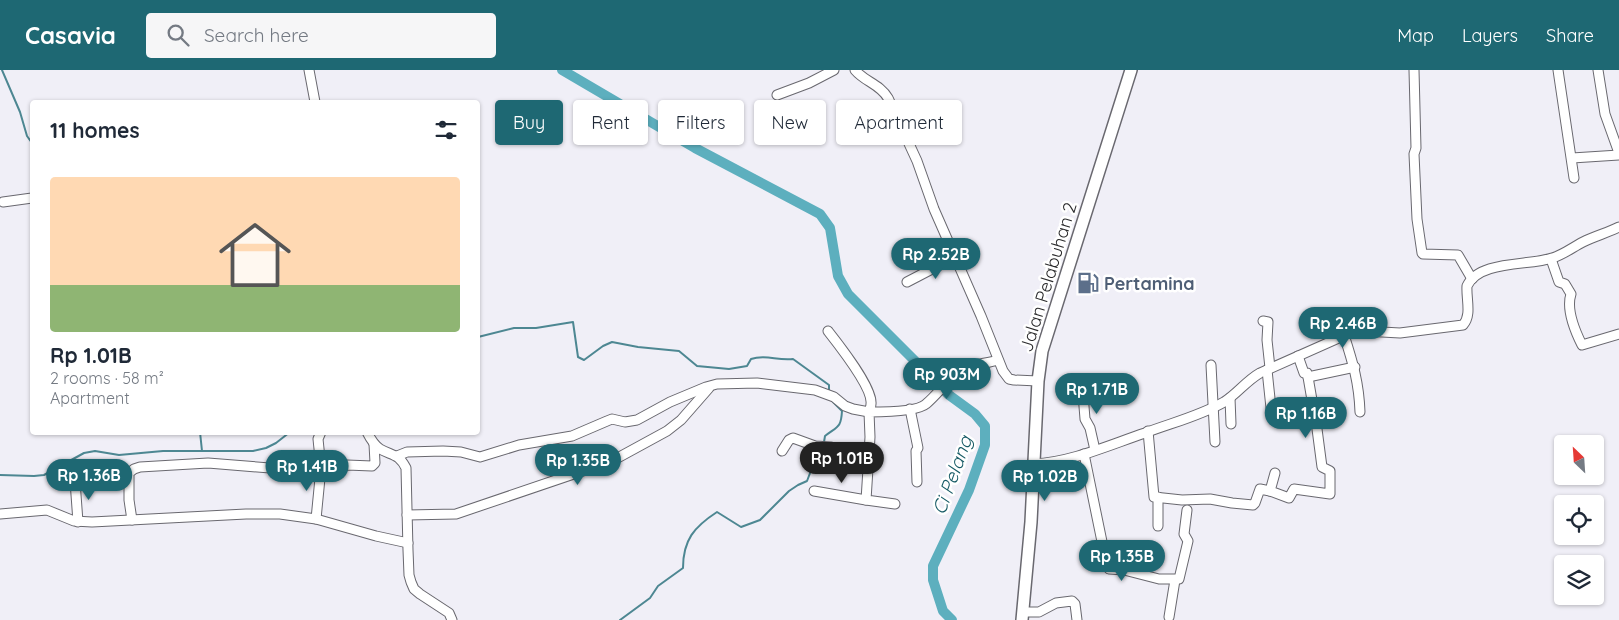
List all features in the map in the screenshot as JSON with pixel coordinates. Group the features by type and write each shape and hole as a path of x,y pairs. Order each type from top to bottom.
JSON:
{"main road":[{"name":"Jalan Pelabuhan 2","path":"1022,616 1031,522 1038,381 1044,342 1063,288 1131,70"}],"street":[{"path":"309,70 315,100"},
{"path":"777,95 834,70"},
{"path":"855,70 863,78 879,86 888,98 917,161 934,209 982,316 1003,371 1009,379 1038,381"},
{"path":"1414,70 1416,148 1414,154 1417,219 1422,253 1458,255 1472,279"},
{"path":"1558,70 1574,178"},
{"path":"1572,158 1619,154 1605,114 1598,70"},
{"path":"3,202 30,198"},
{"path":"1034,464 1050,463 1084,454 1180,421 1230,398 1250,380 1269,369 1344,335 1359,331 1400,333 1463,326 1467,321 1467,286 1472,279 1486,270 1551,259 1583,242 1619,227"},
{"path":"907,282 955,257"},
{"path":"1551,259 1559,282 1565,284 1571,294 1569,300 1573,322 1582,345 1619,334"},
{"path":"1263,321 1268,322 1267,340 1271,408 1273,410 1290,408"},
{"path":"828,331 870,393 872,403 869,412 866,500"},
{"path":"1344,335 1355,367 1359,386 1360,412"},
{"path":"1148,431 1154,496 1182,500 1210,499 1253,505 1260,489 1289,498 1294,488 1330,494 1330,471 1322,467 1320,462 1318,429 1308,377 1307,373 1304,373 1298,356"},
{"path":"396,456 407,452 442,451 480,456 519,445 572,436 607,420 612,419 625,422 637,420 670,402 710,386 757,383 815,390 834,397 845,406 853,409 869,412 894,412 925,406 961,370 972,365 998,360"},
{"path":"1211,365 1215,442"},
{"path":"1308,377 1355,367"},
{"path":"1082,381 1085,419 1089,425 1095,450"},
{"path":"408,515 456,514 612,461 667,431 681,420 710,386"},
{"path":"1230,398 1231,424"},
{"path":"910,409 918,448 916,451 917,482"},
{"path":"316,519 321,468 318,439 320,435"},
{"path":"368,435 380,449 402,460 408,472 409,575 414,589 449,613 452,620"},
{"path":"782,451 789,440 793,438 815,446 830,447 868,455"},
{"path":"132,520 129,500 129,473 140,467 208,463 295,470 347,465 374,466 374,444"},
{"path":"1084,454 1108,568 1159,579 1180,579 1188,544 1184,534 1187,510"},
{"path":"1270,491 1275,473"},
{"path":"75,481 78,522"},
{"path":"814,491 895,504"},
{"path":"1158,497 1158,526"},
{"path":"0,514 47,510 78,522 280,514 316,519 376,536 408,542"},
{"path":"1169,617 1175,580"},
{"path":"1022,616 1039,612 1056,604 1072,601 1075,604 1077,620"}],"waterway":[{"path":"2,70 30,140"},
{"name":"Ci Pelang","path":"562,70 695,148 820,214 830,228 838,276 848,294 949,395 975,414 985,426 985,445 969,490 933,566 933,580 943,611 952,620"},
{"path":"480,336 514,328 536,328 573,322 578,357 584,360 603,346 612,342 679,351 697,366 729,369 747,366 751,359 756,358 793,359 829,385 829,393"},
{"path":"824,442 825,436 838,426 842,417 842,411 831,400"},
{"path":"200,435 202,451 253,451 266,448 286,435"},
{"path":"620,620 650,598 658,586 683,568 688,542 691,535 702,523 717,512 741,527 760,520 789,491 807,481 812,468 825,458 826,449"},
{"path":"0,475 44,475 84,453 95,451 119,455 163,451 202,451"}],"place":[{"name":"Pertamina","path":"1088,283"}]}
